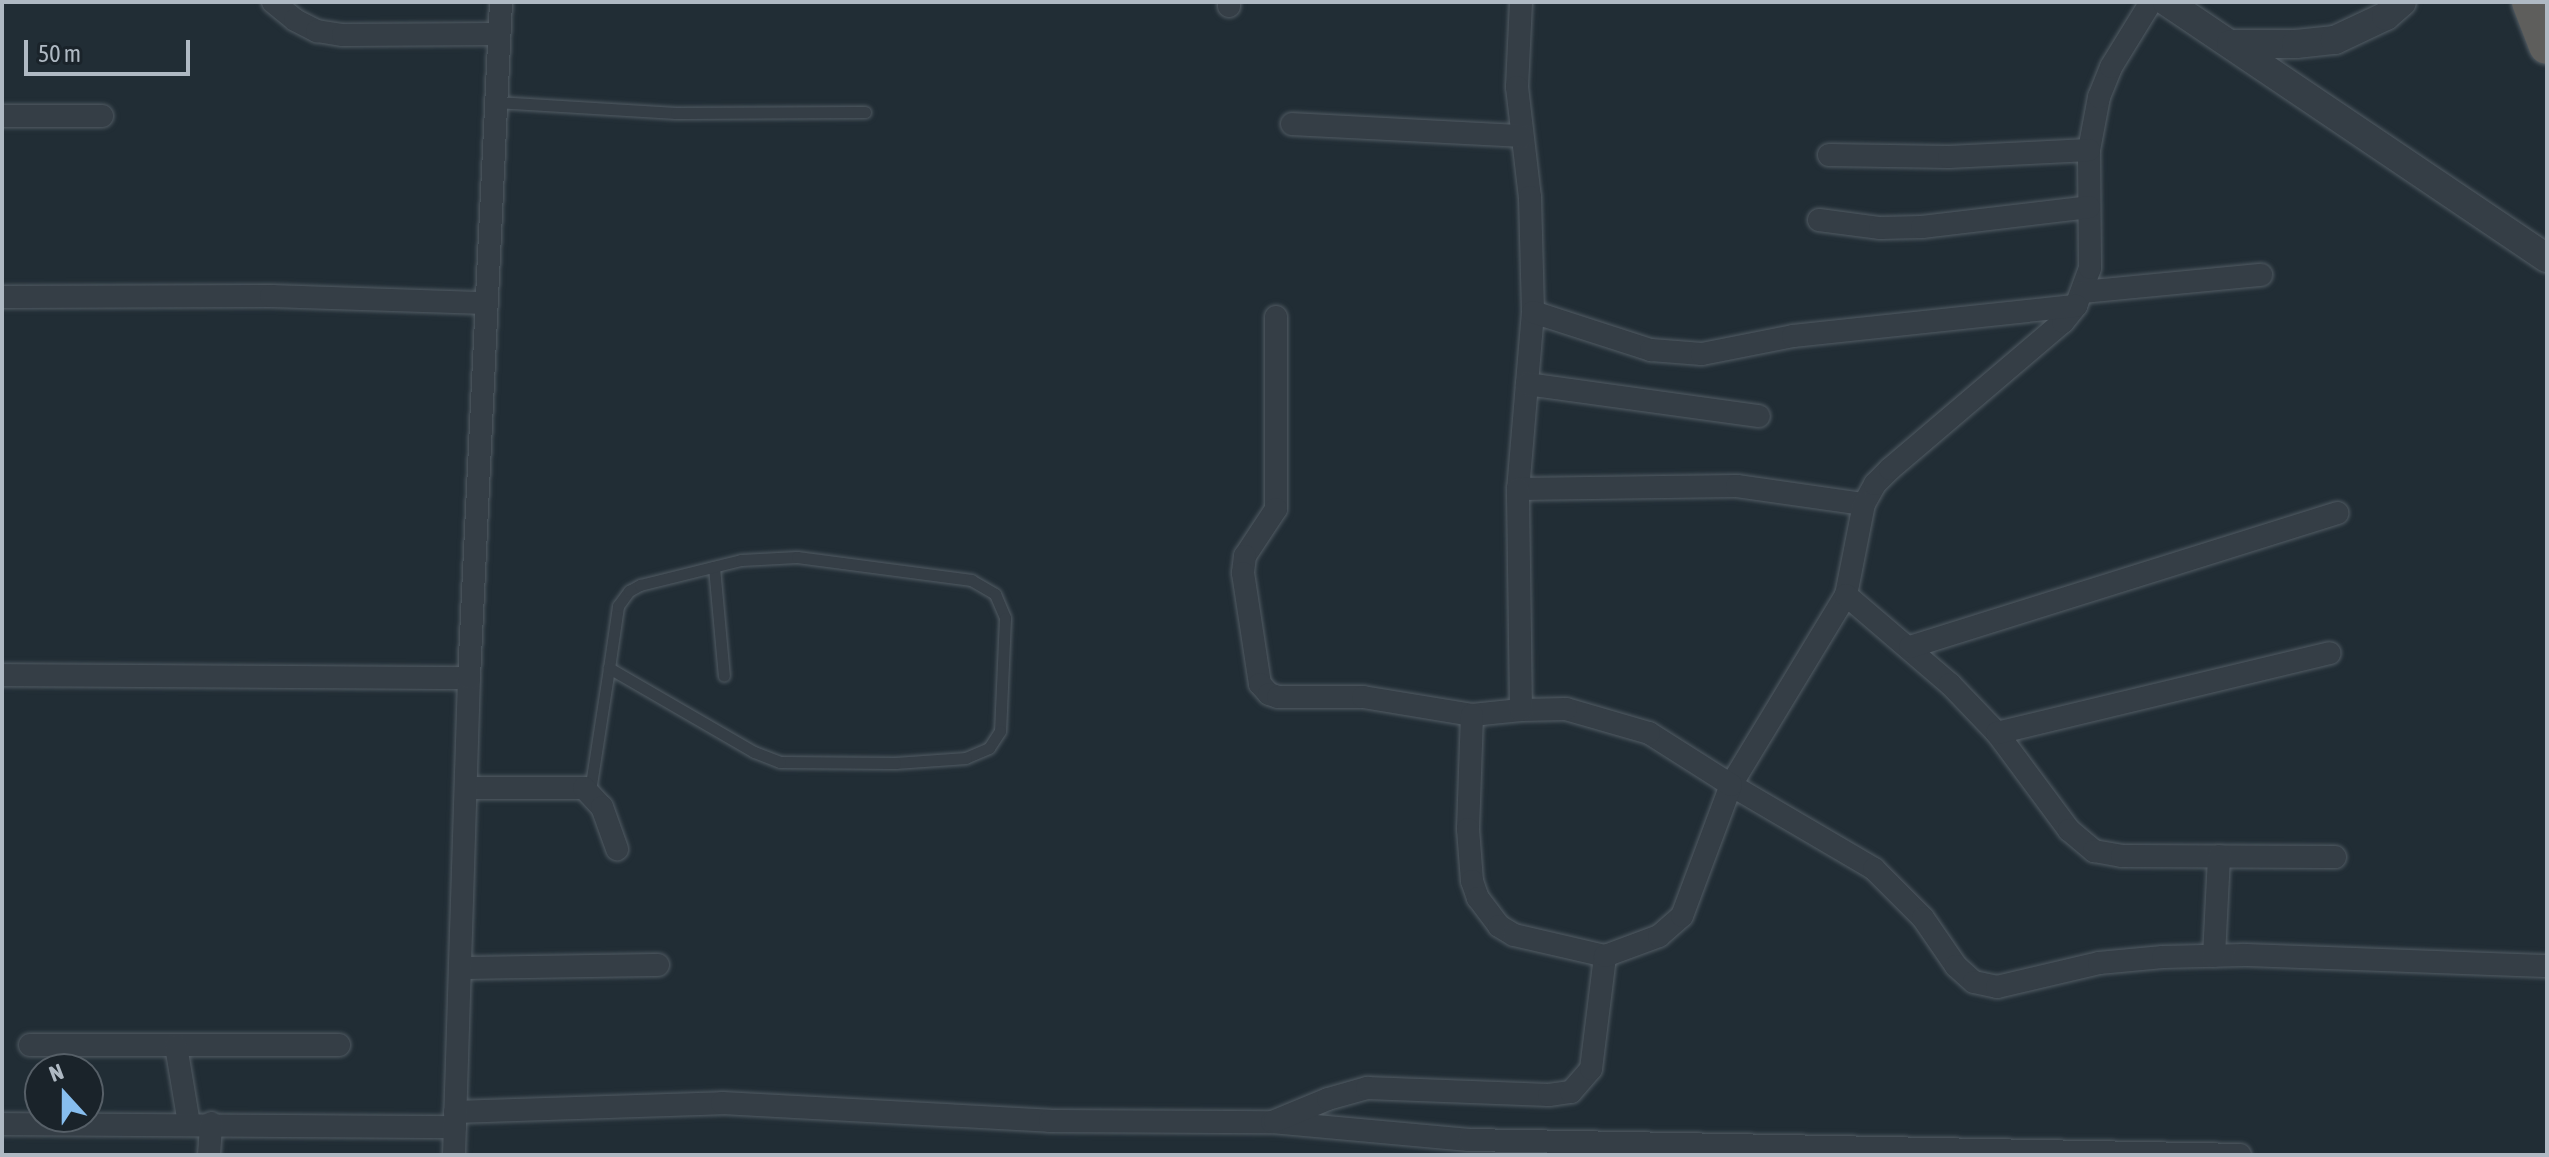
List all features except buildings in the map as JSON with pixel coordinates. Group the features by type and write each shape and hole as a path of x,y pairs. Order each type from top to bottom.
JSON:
{"highway":[{"path":"2530,2 2547,46"}],"street":[{"path":"273,2 295,20 317,31 343,35 499,34"},
{"path":"454,1155 469,678 501,2"},
{"path":"1521,2 1517,87 1530,197 1533,312 1518,489 1521,710"},
{"path":"1472,715 1468,829 1472,881 1478,898 1499,926 1514,935 1605,956 1659,936 1676,924 1731,785 1846,595 1864,504 1875,484 2063,322 2079,299 2090,268 2089,150 2099,97 2111,67 2151,2"},
{"path":"2167,2 2547,258"},
{"path":"2231,44 2296,44 2335,40 2386,16 2402,2"},
{"path":"2,116 102,116"},
{"path":"1292,124 1522,136"},
{"path":"1829,155 1949,157 2089,150"},
{"path":"1819,220 1880,228 1922,227 2089,207"},
{"path":"1533,312 1651,350 1691,354 1793,336 2261,275"},
{"path":"2,297 271,296 486,303"},
{"path":"1276,317 1276,509 1245,556 1243,573 1260,684 1269,694 1278,697 1363,697 1472,715 1566,709 1649,733 1874,869 1923,918 1956,966 1983,985 1997,987 2099,963 2214,956 2547,966"},
{"path":"1527,384 1759,416"},
{"path":"1518,489 1737,486 1864,504"},
{"path":"1910,647 2338,513"},
{"path":"1846,595 1910,647 1997,733 2069,830 2094,851 2122,856 2335,857"},
{"path":"1997,733 2330,653"},
{"path":"2,675 469,678"},
{"path":"467,788 574,787 590,791 602,807 617,849"},
{"path":"2214,956 2219,856"},
{"path":"1272,1122 1328,1099 1367,1088 1549,1095 1571,1092 1591,1069 1605,956"},
{"path":"462,968 658,965"},
{"path":"30,1045 339,1045"},
{"path":"66,1046 66,1053"},
{"path":"176,1046 209,1155"},
{"path":"104,1121 200,1124 455,1119 722,1103 1050,1121 1272,1122 1469,1140 2240,1155"},
{"path":"2,1124 24,1123"}],"lane":[{"path":"496,102 661,112 865,112"},
{"path":"590,791 618,606 629,591 640,585 764,556 797,557 971,580 985,585 995,594 1005,618 1000,731 979,754 966,758 895,763 780,762 754,752 609,668"},
{"path":"714,567 724,676"}]}
